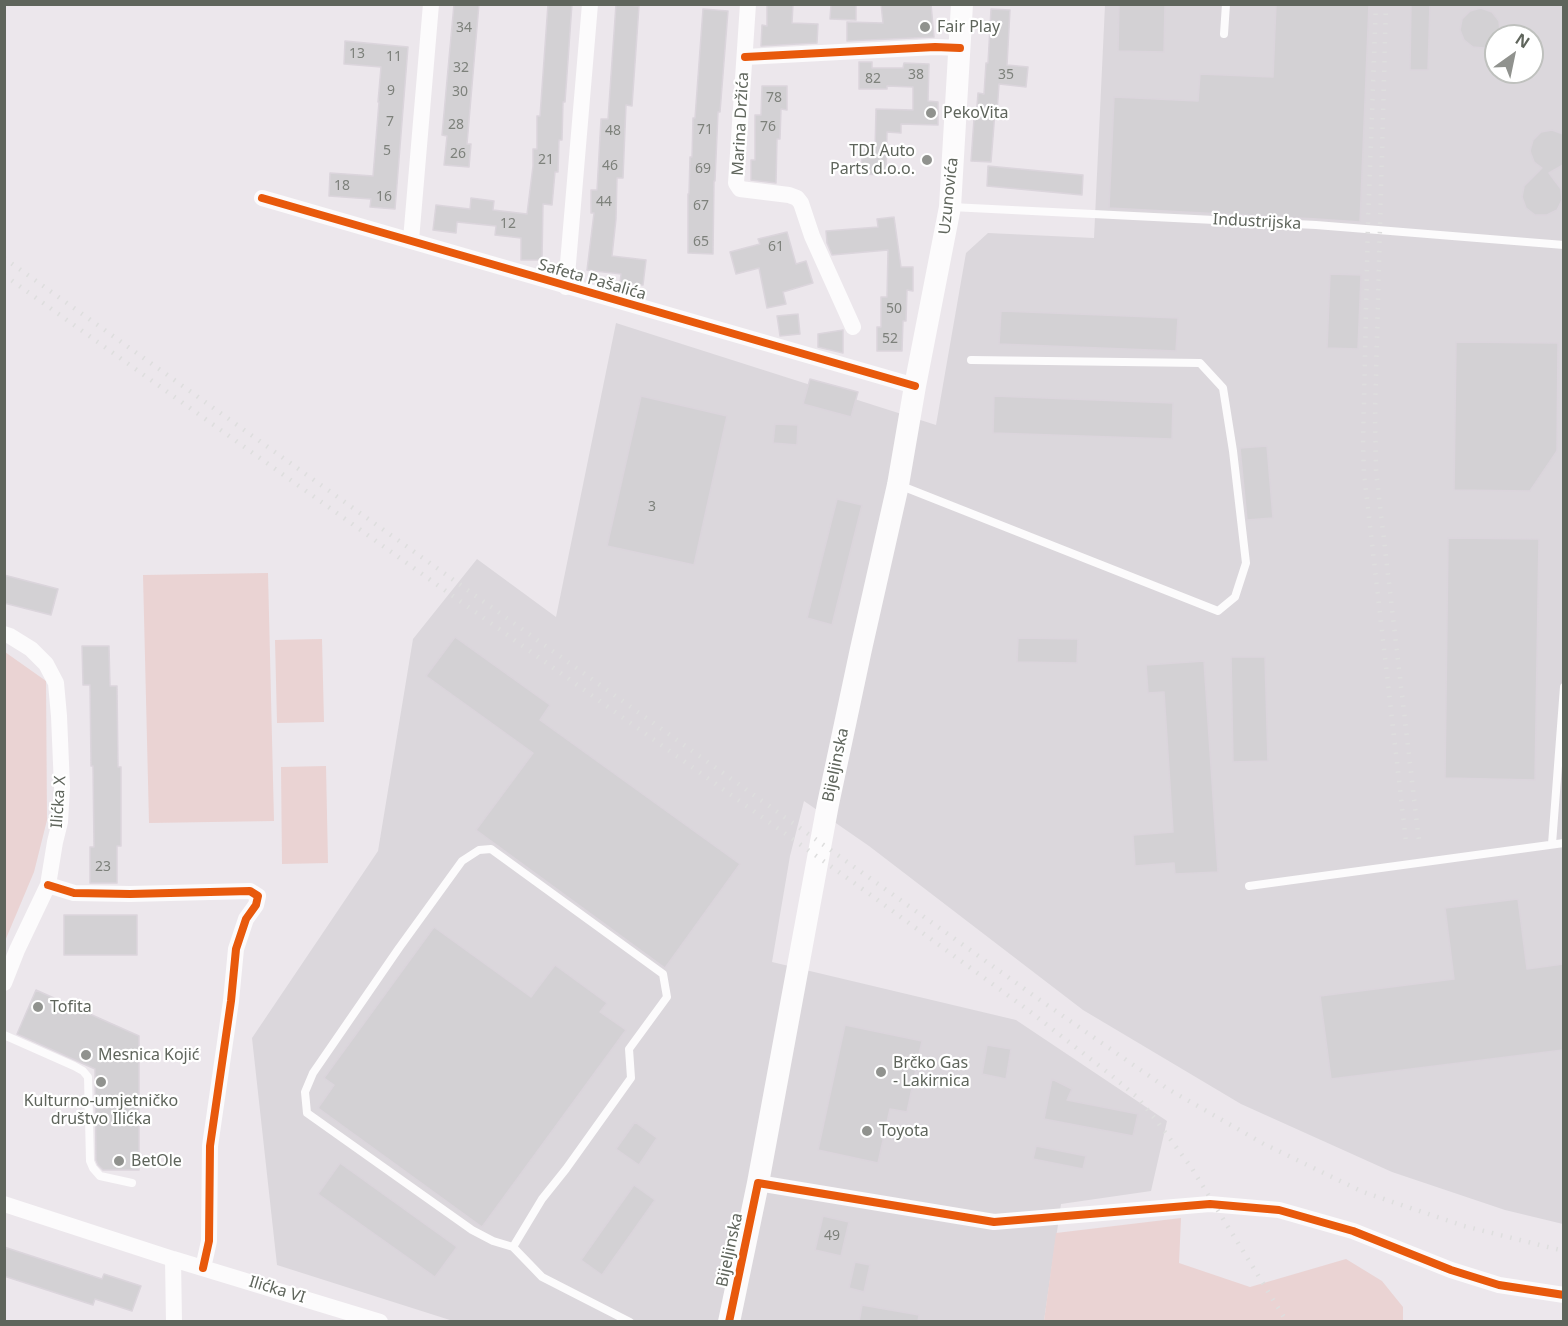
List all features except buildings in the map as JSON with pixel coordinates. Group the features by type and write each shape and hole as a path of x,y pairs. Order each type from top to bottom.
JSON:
{"main road":[{"name":"Uzunovića","path":"915,386 950,207 962,4"},
{"name":"Bijeljinska","path":"729,1322 758,1183 828,804 898,485 915,386"}],"street":[{"path":"411,240 431,4"},
{"path":"566,287 590,4"},
{"name":"Marina Držića","path":"748,4 736,183 740,189 797,198 853,327"},
{"path":"744,57 935,47 960,48"},
{"name":"Safeta Pašalića","path":"262,198 915,386"},
{"name":"Ilićka X","path":"4,634 31,649 46,664 56,683 62,787 60,822 48,885 4,983"},
{"path":"48,885 74,893 250,891 258,896 256,905 246,919 236,949 231,1001 210,1146 209,1241 202,1268"},
{"path":"758,1183 994,1222 1210,1204 1279,1210 1353,1231 1450,1270 1499,1285 1563,1295"},
{"name":"Ilićka VI","path":"4,1203 173,1259 380,1322"},
{"path":"173,1259 174,1322"}],"lane":[{"path":"1224,34 1226,4"},
{"name":"Industrijska","path":"950,207 1316,225 1563,245"},
{"path":"898,485 1218,611 1235,597 1245,562 1233,452 1223,388 1200,363 971,360"},
{"path":"1552,844 1563,687"},
{"path":"1249,886 1563,843"},
{"path":"513,1247 542,1200 631,1078 629,1049 667,997 663,974 490,849 479,850 462,861 399,948 313,1073 305,1092 307,1113 472,1230 493,1241 513,1247 542,1277 630,1322"},
{"path":"4,1035 83,1071 88,1077 90,1161 93,1168 100,1176 132,1183"}],"shaded area":[{"path":"1105,5 1563,5 1563,1224 1505,1210 1392,1172 1241,1104 1083,1010 869,846 804,801 790,856 772,962 1016,1020 1167,1121 1151,1191 1061,1204 1044,1321 453,1321 277,1265 252,1038 378,851 413,639 477,559 556,617 616,323 936,425 966,253 988,233 1094,238"},
{"path":"268,573 274,821 149,823 143,575"},
{"path":"322,639 324,722 277,723 275,640"},
{"path":"5,652 46,681 47,820 34,872 5,941"},
{"path":"326,766 328,863 282,864 281,767"},
{"path":"1181,1218 1179,1263 1250,1287 1346,1259 1382,1281 1403,1307 1403,1321 1044,1321 1056,1233"}],"railway":[{"path":"1376,4 1368,222 1364,473 1406,842"},
{"path":"1386,4 1375,412 1376,471 1419,841"},
{"path":"4,258 1040,1000 1168,1089 1264,1144 1363,1192 1464,1226 1564,1251"},
{"path":"4,275 857,885 1028,1010 1111,1075 1137,1097 1191,1167 1287,1322"}],"cycle path":[{"path":"745,57 935,47 960,48"},
{"path":"262,198 915,386"},
{"path":"48,885 74,893 250,891 258,896 256,905 246,919 236,949 231,1001 210,1146 209,1241 203,1268"},
{"path":"729,1322 758,1183 994,1222 1210,1204 1279,1210 1353,1231 1451,1270 1499,1285 1564,1295"}],"place":[{"name":"Fair Play","path":"925,27"},
{"name":"PekoVita","path":"931,113"},
{"name":"TDI Auto Parts d.o.o.","path":"927,160"},
{"name":"Tofita","path":"38,1007"},
{"name":"Mesnica Kojić","path":"86,1055"},
{"name":"Brčko Gas - Lakirnica","path":"881,1072"},
{"name":"Kulturno-umjetničko društvo Ilićka","path":"101,1082"},
{"name":"Toyota","path":"867,1131"},
{"name":"BetOle","path":"119,1161"}]}
